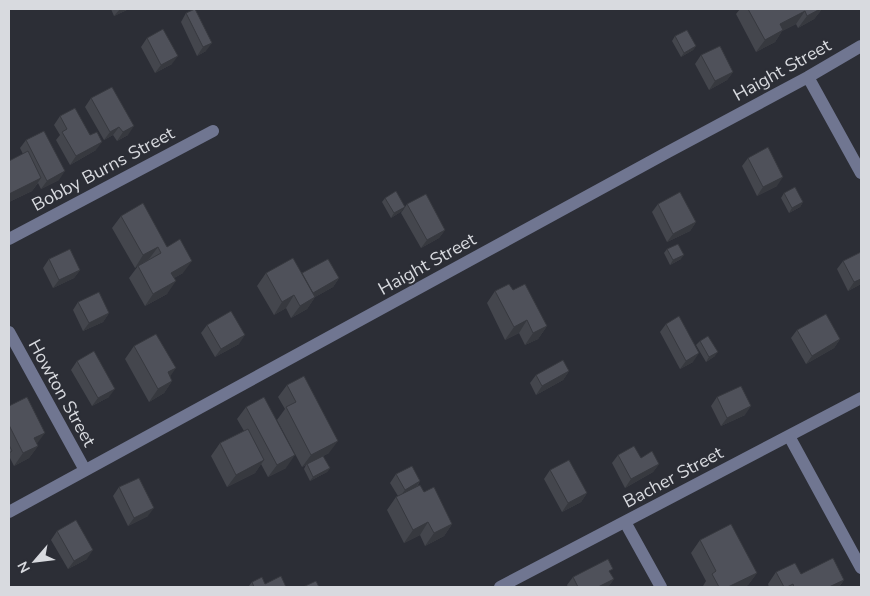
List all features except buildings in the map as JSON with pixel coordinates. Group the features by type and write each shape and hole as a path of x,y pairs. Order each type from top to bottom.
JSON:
{"street":[{"name":"Haight Street","path":"9,512 808,77 861,46"},
{"path":"808,77 861,173"},
{"name":"Bobby Burns Street","path":"9,239 213,131"},
{"name":"Howton Street","path":"9,332 85,470"},
{"name":"Bacher Street","path":"500,587 861,398"},
{"path":"789,436 861,568"},
{"path":"625,522 661,587"}]}
